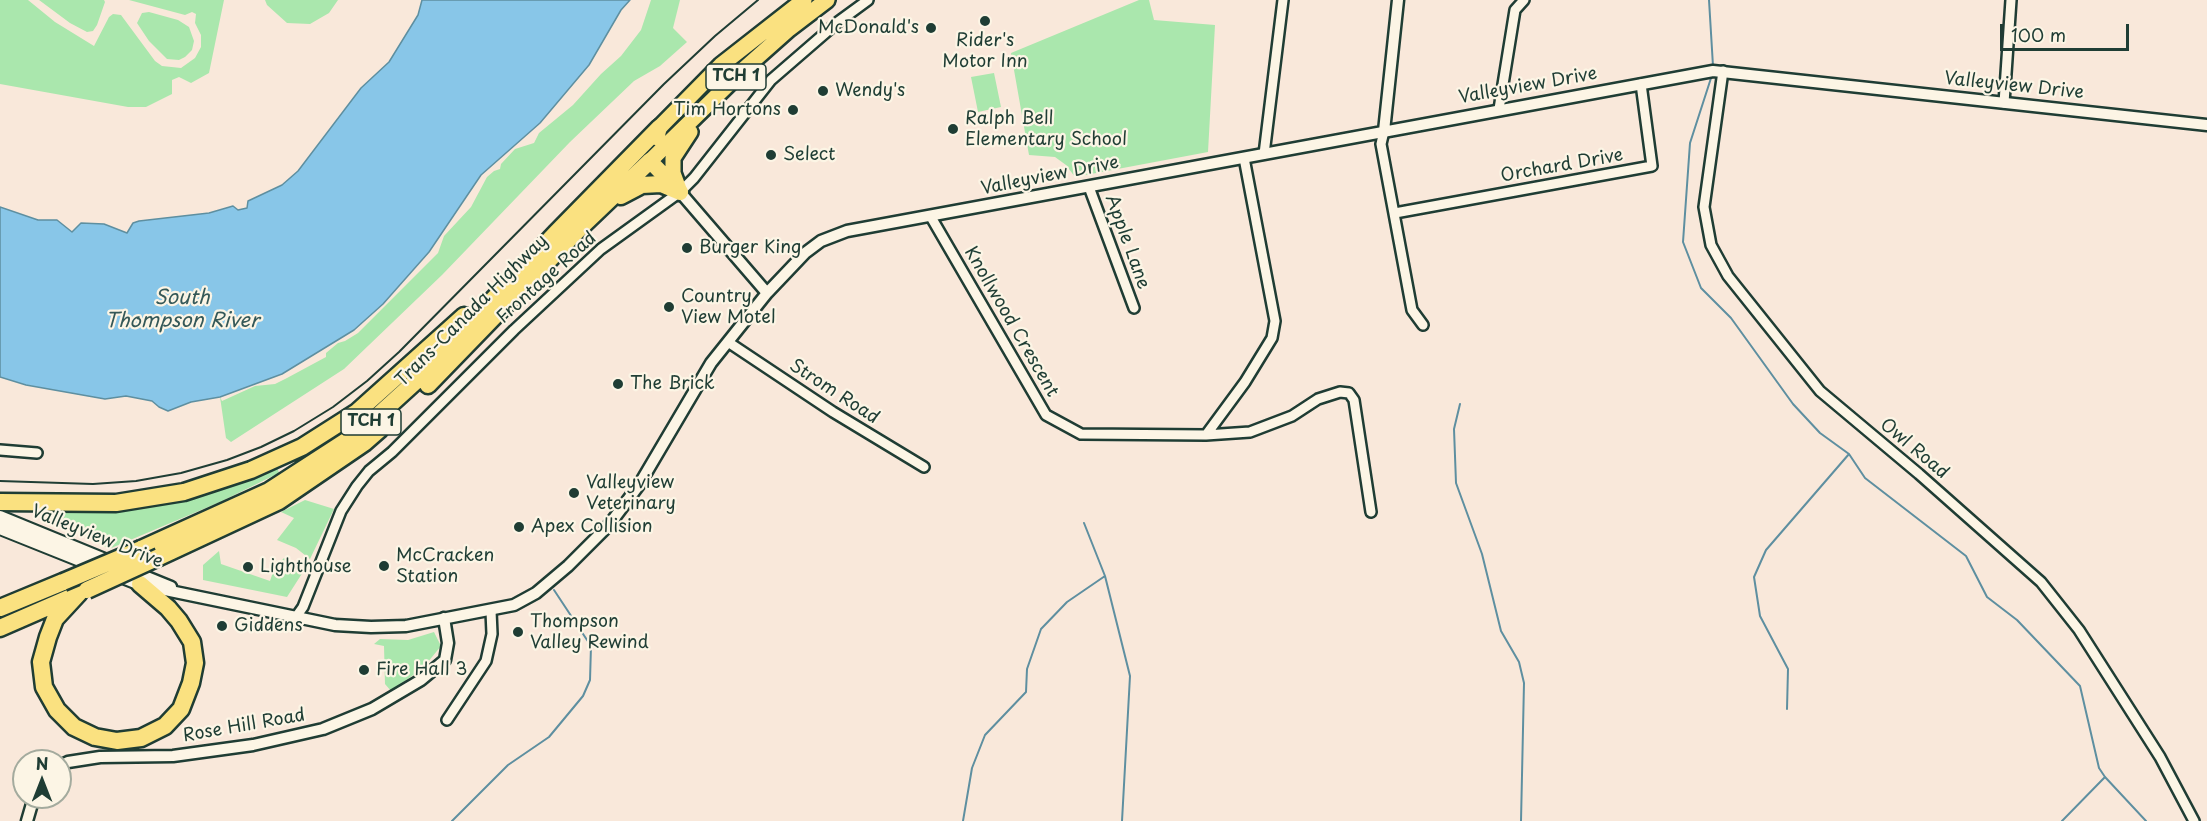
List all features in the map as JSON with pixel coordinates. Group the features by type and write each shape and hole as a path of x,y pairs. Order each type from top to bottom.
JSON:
{"highway":[{"name":"Trans-Canada Highway","path":"0,608 141,549 269,491 360,432 416,381 556,233 722,65 804,0"},
{"name":"Trans-Canada Highway","path":"0,628 279,501 364,443 428,384 582,226 744,69 789,29 827,0"},
{"path":"680,192 674,173 673,158 681,143 744,69"},
{"path":"659,128 650,161 680,192"},
{"path":"582,226 624,195 642,185 661,184 680,192"},
{"path":"0,502 116,503 184,492 251,470 302,447 357,412 556,233"},
{"path":"83,592 55,619 41,662 44,687 57,710 74,727 95,737 117,741 141,738 165,726 181,709 191,683 195,663 192,642 179,621 142,580"}],"main road":[{"name":"Valleyview Drive","path":"0,518 142,580"},
{"name":"Valleyview Drive","path":"6,529 142,580"}],"street":[{"name":"Frontage Road","path":"296,617 303,607 341,511 369,471 392,452 514,330 601,249 680,192 694,178 771,80 838,22 868,0"},
{"path":"1264,154 1283,0"},
{"path":"1398,0 1381,144 1412,310 1423,325"},
{"path":"1499,109 1515,10 1524,0"},
{"path":"2004,103 2011,0"},
{"name":"Valleyview Drive","path":"142,580 157,589 179,591 335,625 406,626 514,605 536,593 568,566 609,525 639,485 711,363 767,293 805,253 821,241 847,231 1499,109 1723,71 2207,125"},
{"name":"Owl Road","path":"1723,71 1704,207 1711,245 1728,276 1820,391 1919,474 2041,582 2085,640 2160,757 2194,821"},
{"name":"Orchard Drive","path":"1395,213 1652,166 1641,84"},
{"path":"1206,435 1245,382 1272,338 1275,321 1244,158"},
{"name":"Apple Lane","path":"1089,187 1134,308"},
{"path":"680,192 767,293"},
{"name":"Knollwood Crescent","path":"931,217 1046,415 1081,434 1206,435 1250,432 1293,416 1318,399 1340,392 1349,393 1354,400 1371,512"},
{"name":"Strom Road","path":"728,342 833,412 924,467"},
{"path":"0,450 38,453"},
{"path":"447,720 486,661 492,634 491,611"},
{"name":"Rose Hill Road","path":"72,762 100,758 173,756 253,745 323,729 372,709 422,680 445,660 448,643 444,618"}],"green space":[{"path":"0,0 28,0 55,22 94,46 109,17 113,14 121,15 155,61 162,66 181,68 195,58 201,47 201,35 195,23 196,14 192,12 185,15 129,0 224,0 209,73 191,83 179,77 172,80 172,94 146,107 128,107 0,84"},
{"path":"39,0 104,0 105,2 97,25 93,31 87,32 70,23"},
{"path":"265,0 338,0 329,13 310,24 287,23 267,5"},
{"path":"651,0 680,0 673,28 687,42 660,66 634,81 570,142 442,275 344,369 231,442 226,438 220,397 222,401 255,386 275,384 326,357 326,353 338,343 358,333 438,253 444,236 471,207 487,177 500,169 501,164 515,149 534,143 539,133 573,105 621,56 641,30"},
{"path":"1139,0 1149,0 1154,20 1215,25 1208,152 1075,177 1066,165 1055,157 1029,155 1011,53"},
{"path":"149,12 178,20 189,27 194,41 192,50 185,57 179,60 167,59 149,41 137,23 142,13"},
{"path":"994,73 1001,107 978,112 971,77"},
{"path":"277,466 279,473 220,502 109,549 63,523 62,510"},
{"path":"305,500 334,509 310,559 296,548 277,540 294,518 281,512"},
{"path":"219,551 221,564 270,581 274,569 284,558 303,572 287,597 203,580 203,565"},
{"path":"434,632 441,646 423,668 391,691 385,684 384,646 374,644 380,639 408,640"}],"water":[{"name":"South Thompson River","path":"422,0 630,0 621,10 589,65 540,123 481,175 429,252 383,304 354,330 282,374 220,397 191,402 168,411 152,401 126,396 105,399 26,385 0,377 0,207 38,220 57,220 72,232 81,223 104,224 127,233 133,223 139,221 209,213 233,206 238,210 247,208 248,201 282,185 298,171 361,88 389,62 418,15"}],"waterway":[{"path":"1709,0 1713,66"},
{"path":"1712,75 1690,143 1683,242 1701,288 1731,318 1793,404 1820,433 1849,454 1865,478 1966,556 1987,597 2017,620 2080,686 2099,768 2146,821"},
{"path":"1460,404 1454,429 1456,483 1482,554 1501,631 1519,662 1524,683 1521,821"},
{"path":"1787,709 1788,669 1760,616 1754,577 1766,550 1849,454"},
{"path":"1084,523 1105,576 1130,676 1122,821"},
{"path":"963,821 972,768 985,735 1026,692 1027,669 1041,629 1067,602 1105,576"},
{"path":"452,821 508,765 549,737 583,696 590,680 591,646 554,590"},
{"path":"2062,821 2105,777"}],"railway":[{"path":"0,481 93,484 136,481 181,473 227,460 261,447 294,431 333,407 399,352 664,84 715,36 758,0"}],"place":[{"name":"Rider's Motor Inn","path":"985,21"},
{"name":"McDonald's","path":"931,28"},
{"name":"Wendy's","path":"823,91"},
{"name":"Tim Hortons","path":"793,110"},
{"name":"Ralph Bell Elementary School","path":"953,129"},
{"name":"Select","path":"771,155"},
{"name":"Burger King","path":"687,248"},
{"name":"Country View Motel","path":"669,307"},
{"name":"The Brick","path":"618,384"},
{"name":"Valleyview Veterinary","path":"574,493"},
{"name":"Apex Collision","path":"519,527"},
{"name":"McCracken Station","path":"384,566"},
{"name":"Lighthouse","path":"248,567"},
{"name":"Giddens","path":"222,626"},
{"name":"Thompson Valley Rewind","path":"518,632"},
{"name":"Fire Hall 3","path":"364,670"}]}
